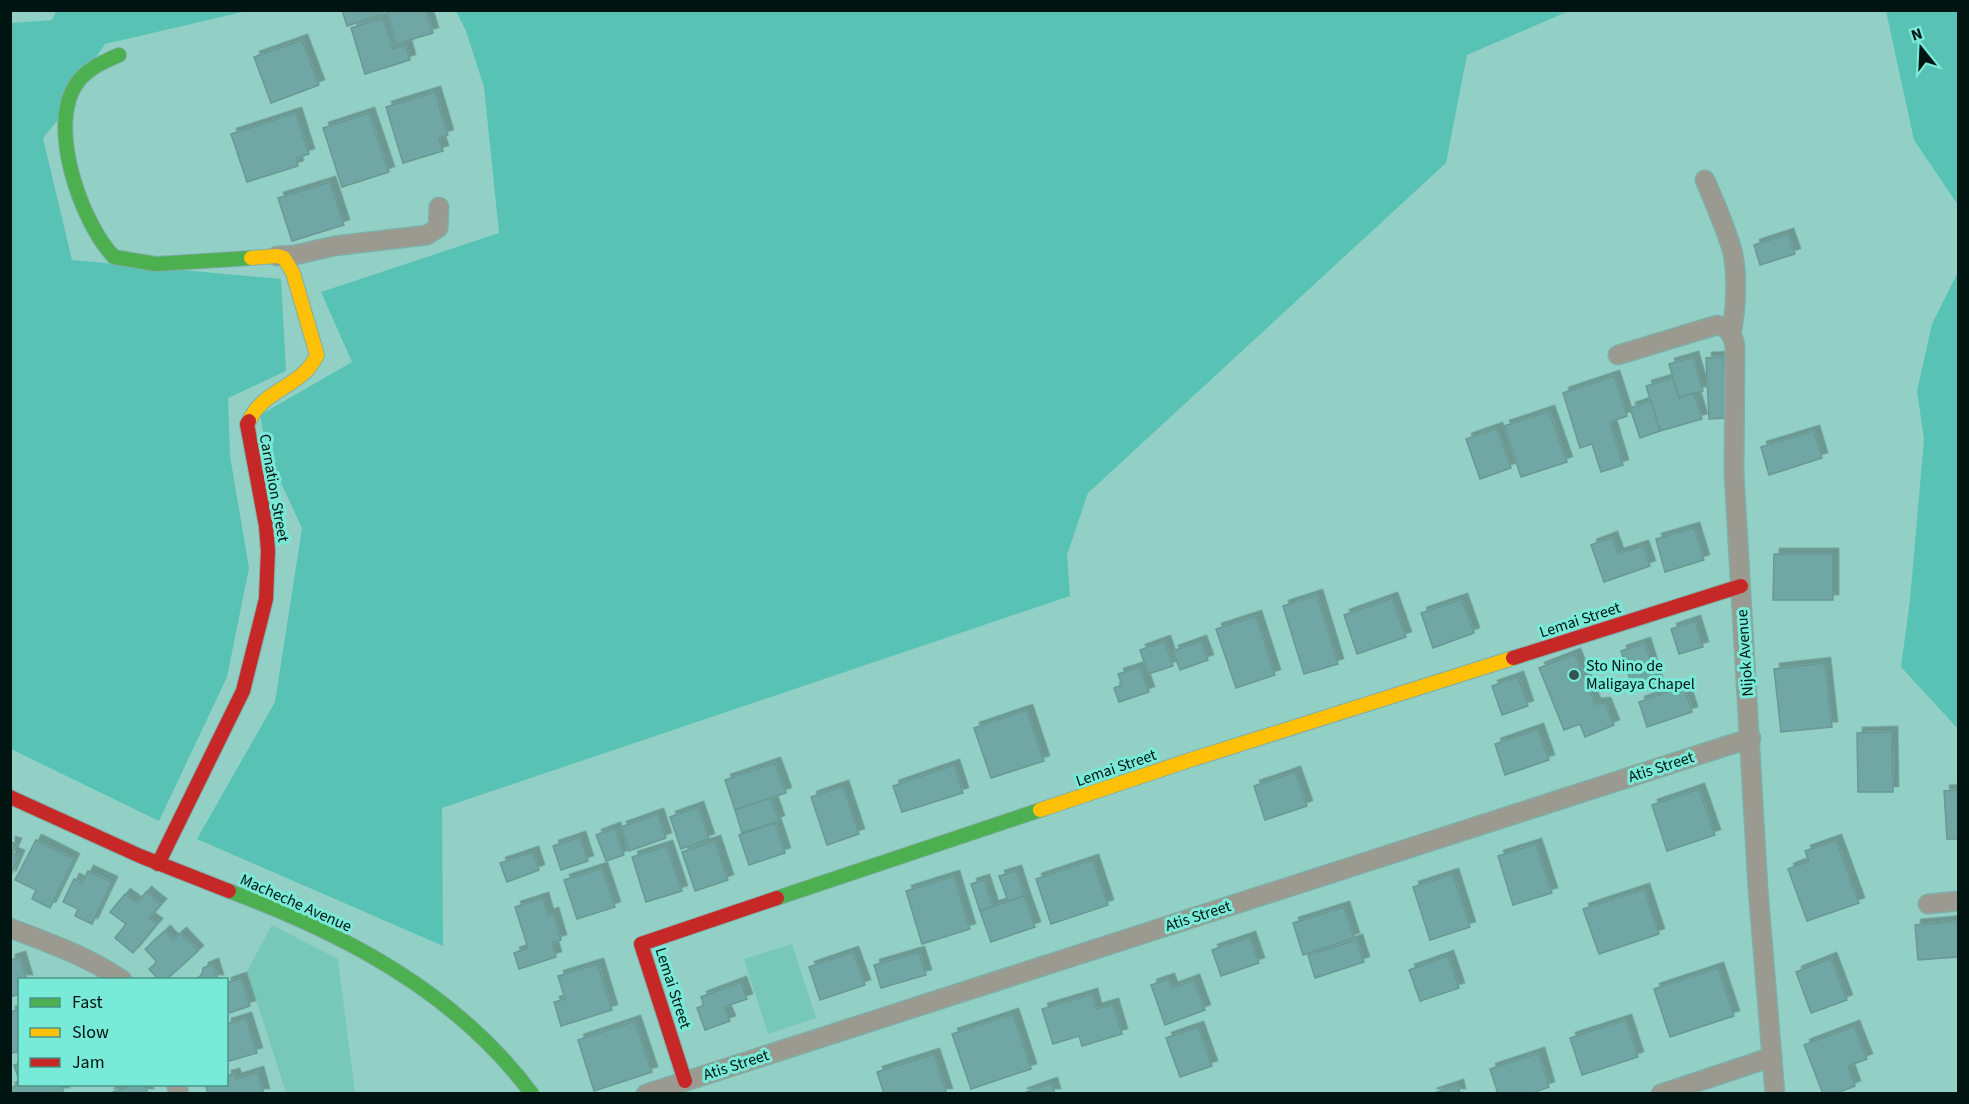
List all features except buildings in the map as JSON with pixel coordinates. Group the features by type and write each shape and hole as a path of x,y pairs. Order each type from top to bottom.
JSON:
{"street":[{"path":"119,55 94,65 78,80 67,110 64,130 66,151 76,186 90,220 107,251 114,257 156,264 295,255 334,246 431,234 438,228 439,207"},
{"name":"Nijok Avenue","path":"1705,180 1723,221 1733,252 1734,307 1731,334 1735,346 1736,379 1734,473 1758,878 1775,1094"},
{"name":"Carnation Street","path":"158,864 243,691 266,599 268,551 266,526 247,424 250,414 262,398 298,379 310,369 317,355 293,273 288,262 277,256"},
{"path":"1618,356 1717,325 1724,326 1731,334"},
{"name":"Lemai Street","path":"685,1081 641,944 1187,762 1741,586"},
{"name":"Atis Street","path":"646,1094 1751,738"},
{"name":"Macheche Avenue","path":"10,798 158,864 310,924 384,965 453,1012 485,1039 510,1065 532,1094"},
{"path":"1928,904 1959,901"},
{"path":"10,928 68,949 119,978"},
{"path":"1661,1094 1772,1057"}],"green space":[{"path":"56,11 247,11 105,44 86,72 67,109 43,138 72,260 281,279 286,371 228,398 230,456 249,568 227,677 159,821 11,749 10,23 52,20"},
{"path":"456,11 1569,11 1467,55 1446,163 1088,493 1067,555 1070,596 442,808 443,946 197,839 275,702 302,528 267,453 260,415 352,362 321,292 499,233 484,87 466,31"},
{"path":"1886,11 1958,11 1958,205 1914,140"},
{"path":"1958,272 1958,729 1901,667 1910,600 1924,439 1917,391 1932,324"},
{"path":"272,925 338,959 355,1093 286,1093 247,971"},
{"path":"792,944 816,1018 768,1034 744,959"}],"traffic: fast":[{"path":"119,55 93,68 80,79 70,97 65,119 66,144 71,171 79,197 102,241 114,257 156,264 251,258"},
{"path":"777,898 1040,810"},
{"path":"229,891 315,927 356,947 396,971 434,997 469,1026 502,1058 532,1094"}],"traffic: slow":[{"path":"249,421 264,401 302,375 317,355 293,273 284,258 277,256 251,258"},
{"path":"1040,810 1513,658"}],"traffic: jam":[{"path":"158,864 243,691 266,599 268,551 266,526 247,424 249,421"},
{"path":"1513,658 1741,586"},
{"path":"10,797 140,856 229,891"},
{"path":"685,1081 641,944 777,898"}],"place":[{"name":"Sto Nino de Maligaya Chapel","path":"1574,675"}]}
